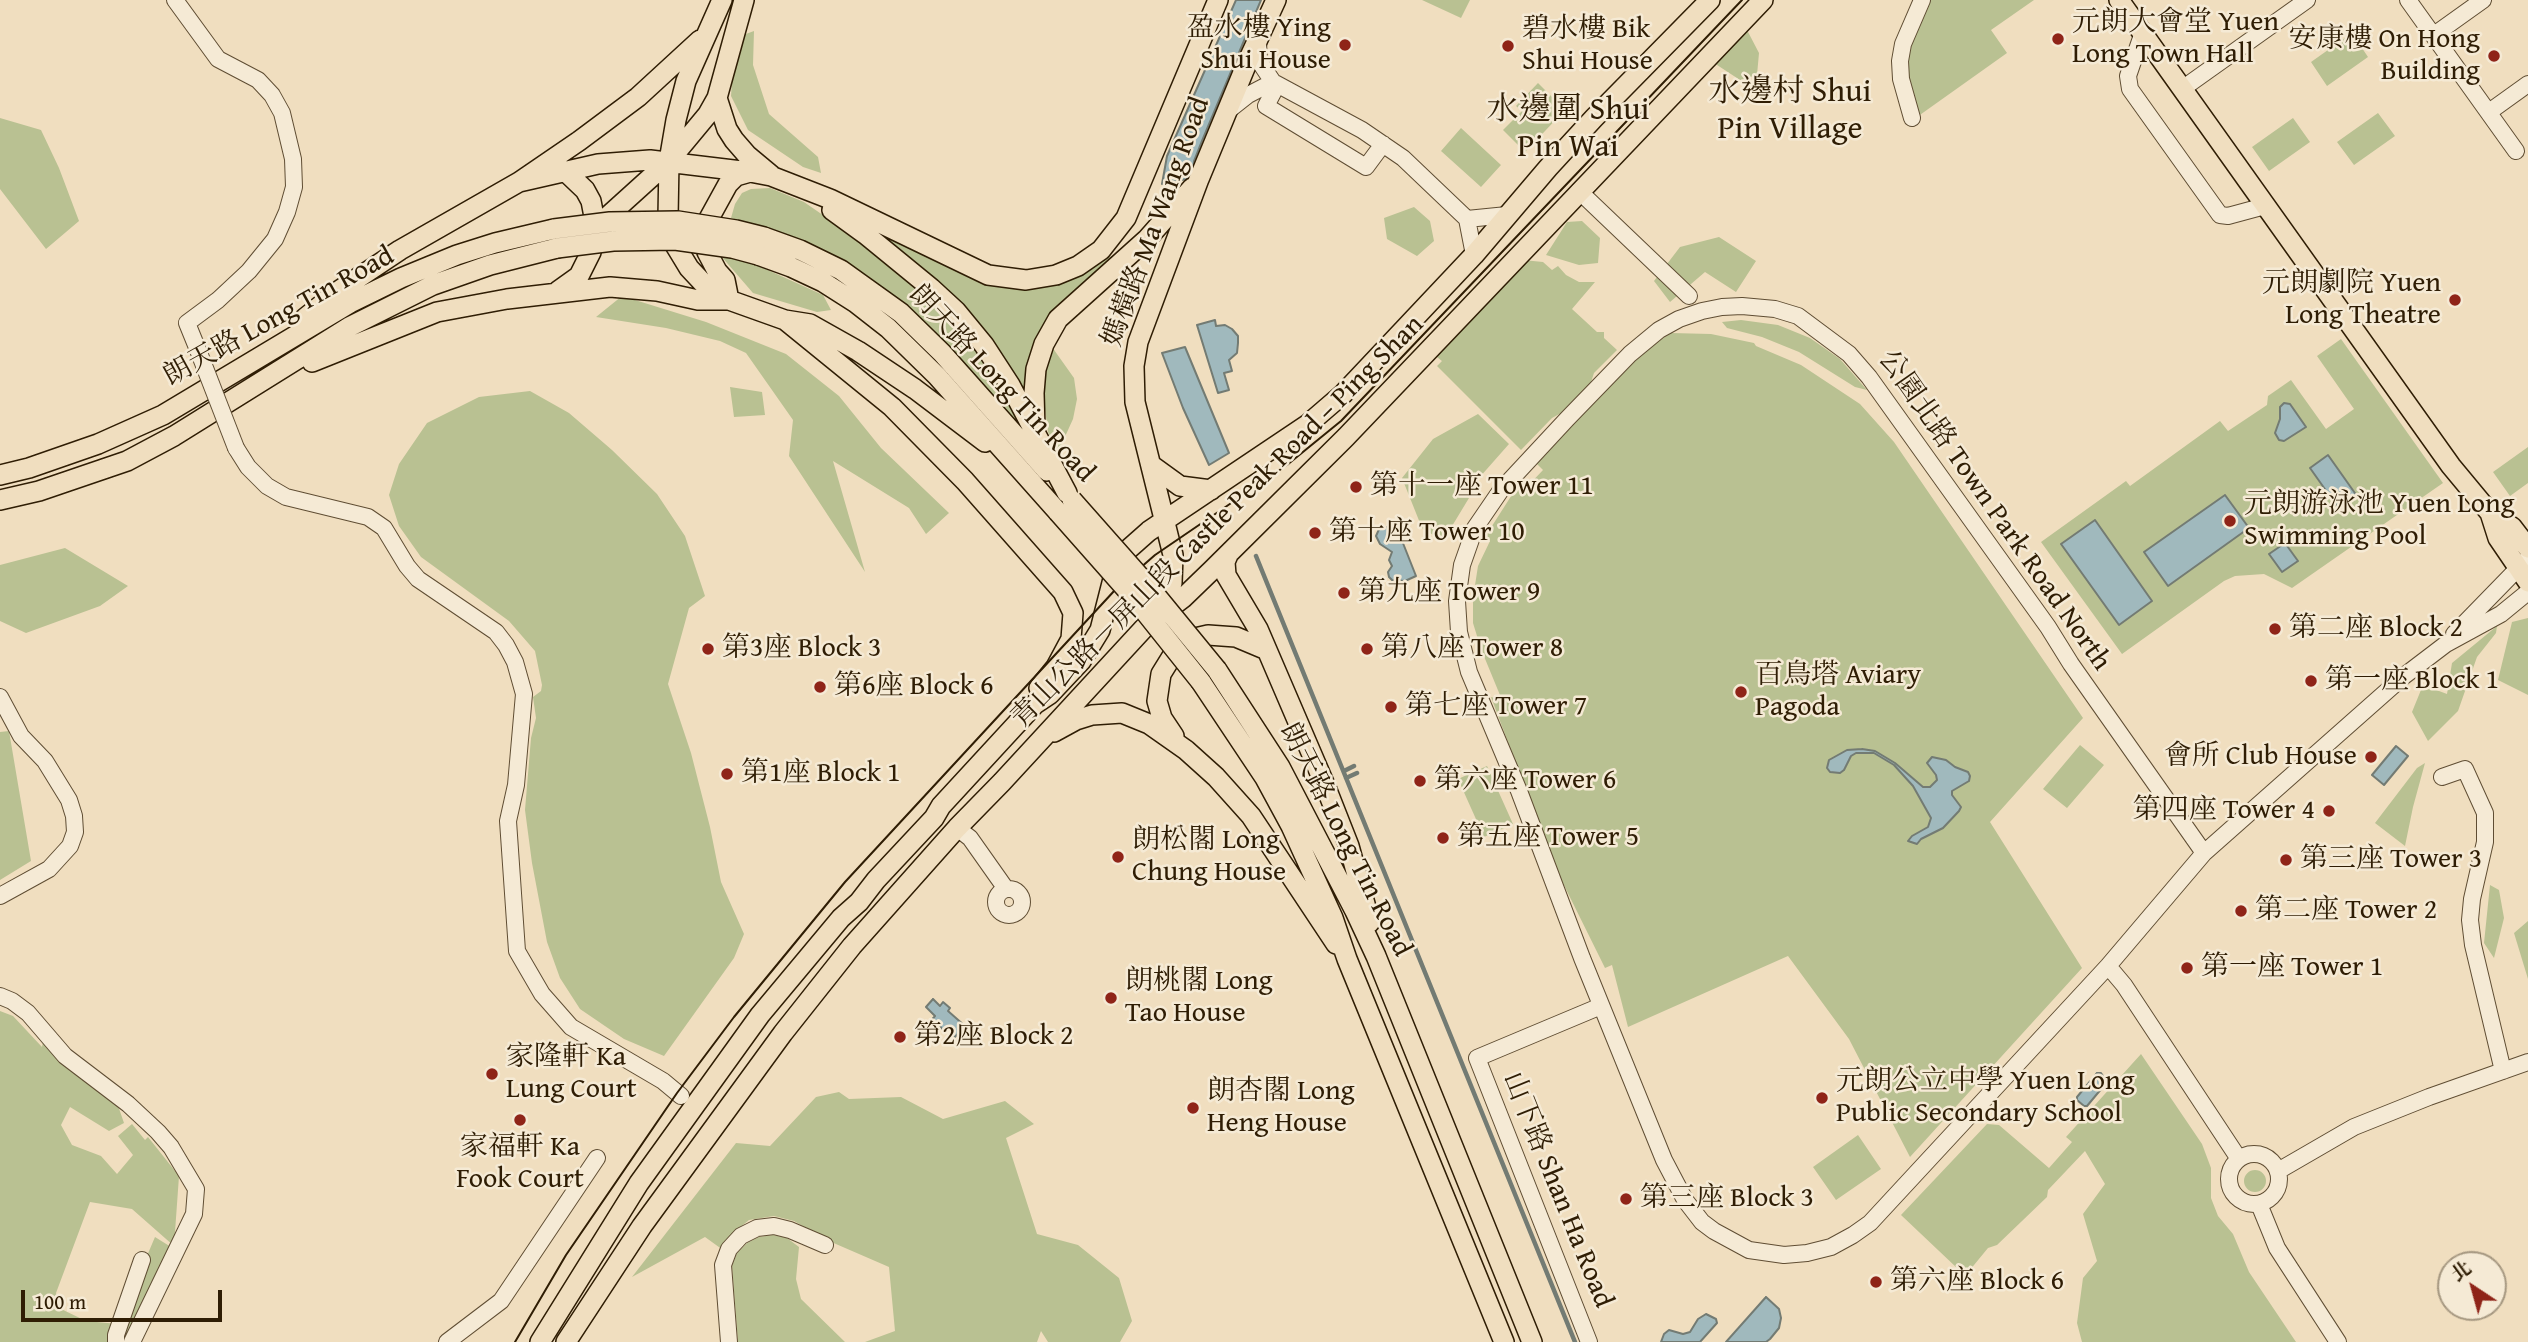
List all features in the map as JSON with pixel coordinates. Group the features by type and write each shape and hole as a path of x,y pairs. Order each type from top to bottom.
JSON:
{"main road":[{"path":"722,0 686,81 669,161 668,218 672,240 689,268 703,283 729,300 785,320 810,324 884,368 977,436 1035,486"},
{"path":"596,228 669,161 698,128 717,98 744,0"},
{"path":"519,182 598,164 669,161 750,172 771,176 800,187 988,275 1014,280 1056,275 1078,266 1101,250 1119,229 1132,206 1218,0"},
{"name":"媽橫路 Ma Wang Road","path":"1145,627 1167,597 1172,583 1173,555 1134,393 1134,366 1138,342 1199,179 1276,0"},
{"name":"青山公路－屏山段 Castle Peak Road – Ping Shan","path":"540,1342 594,1251 676,1129 700,1101 705,1089 760,1015 841,918 859,902 929,824 941,806 1035,704 1050,694 1081,661 1093,643 1106,614 1116,567 1124,554 1165,520 1267,454 1324,412 1474,256 1594,118 1710,0"},
{"name":"青山公路－屏山段 Castle Peak Road – Ping Shan","path":"566,1342 647,1219 783,1033 852,946 957,828 1145,627 1183,598 1364,418 1763,0"},
{"path":"2119,0 2451,466 2490,513 2512,527 2528,548"},
{"path":"259,356 359,278 400,250 519,182 579,141 638,97 706,34"},
{"path":"717,98 727,129 747,155 771,176"},
{"path":"557,292 579,276 591,252 596,228 591,201 585,190 564,170"},
{"path":"729,300 725,280 707,252 706,224 727,184 736,176 750,172"},
{"path":"1035,433 1036,369 1044,344 1058,319 1147,239 1199,179"},
{"path":"800,187 865,234 956,311 1010,385 1066,502"},
{"name":"朗天路 Long Tin Road","path":"0,499 39,491 127,461 174,436 371,315 433,285 610,222 678,221 725,228 761,246 790,267 823,282 856,303 888,328 937,376 1035,486 1066,502"},
{"name":"朗天路 Long Tin Road","path":"0,475 98,444 163,415 349,303 401,278 495,243 556,239"},
{"name":"朗天路 Long Tin Road","path":"761,246 800,250 841,270 901,313 942,354 1066,502 1142,608 1209,676 1280,767 1376,956 1532,1342"},
{"path":"269,377 437,312 557,292 610,287 657,291 698,300 729,300"},
{"path":"785,320 869,387 917,432 988,507 1067,598 1073,613 1070,639 1056,667 1036,691 1035,704"},
{"path":"1151,465 1180,486 1211,490"},
{"path":"2490,513 2498,538 2525,570"},
{"path":"1228,555 1224,562 1226,575 1258,629 1349,846 1366,906 1376,956"},
{"path":"1186,750 1166,726 1157,702 1161,674 1174,653 1183,644 1208,635 1236,637 1267,650"},
{"name":"朗天路 Long Tin Road","path":"1209,676 1224,712 1291,826 1333,918 1347,959 1504,1342"},
{"path":"1043,738 1076,720 1105,713 1122,713 1149,724 1186,750 1216,777 1269,839 1321,925 1347,959"}],"street":[{"path":"175,0 214,56 258,80 272,94 282,113 293,159 294,187 275,239 249,271 218,300 187,323 236,448 247,467 267,486 286,498 368,517 384,528 418,579 496,632 506,645 515,662 524,694 516,785 508,821 517,951 542,994 571,1027 660,1079 681,1096"},
{"path":"1912,118 1901,79 1900,61 1903,44 1922,0"},
{"path":"2182,89 2307,0"},
{"path":"2408,0 2516,151"},
{"path":"2434,36 2483,0"},
{"path":"2142,35 2128,76 2130,89 2220,215 2228,216 2266,206"},
{"path":"1258,42 1259,61 1275,83 1362,130 1403,158 1467,219 1474,256"},
{"path":"1228,110 1248,95 1275,83"},
{"path":"1275,83 1266,106 1366,167 1383,144"},
{"path":"2489,112 2528,85"},
{"path":"1579,191 1689,296"},
{"path":"1467,219 1507,215"},
{"name":"公園北路 Town Park Road North","path":"2204,853 1939,472 1869,377 1849,354 1798,316 1776,309 1742,306 1702,311 1659,330 1559,427 1501,489 1475,528 1462,565 1457,601 1459,632 1469,672 1524,802 1601,1006 1671,1177 1693,1211 1714,1231 1738,1245 1762,1253 1795,1255 1830,1247 1870,1223 2108,966 2204,853 2404,676 2446,644"},
{"path":"2446,644 2488,598 2525,570"},
{"path":"2446,644 2501,614 2528,592"},
{"path":"0,697 21,736 46,761 69,800 75,832 71,846 49,869 0,897"},
{"path":"2442,777 2465,769 2485,813 2485,842 2469,920 2503,1071"},
{"path":"957,828 970,838 1006,889"},
{"path":"2108,966 2124,985 2239,1159"},
{"path":"0,996 28,1013 65,1056 128,1104 158,1132 171,1147 196,1189 194,1214 132,1342"},
{"name":"山下路 Shan Ha Road","path":"1589,1342 1477,1058 1601,1006"},
{"path":"2278,1171 2354,1127 2528,1062"},
{"path":"681,1096 705,1089"},
{"path":"676,1129 681,1096"},
{"path":"2251,1154 2265,1156 2272,1161 2278,1171 2279,1180 2275,1193 2259,1204 2239,1199 2232,1191 2230,1175 2239,1159 2251,1154"},
{"path":"447,1342 501,1301 597,1158"},
{"path":"2259,1204 2277,1248 2338,1342"},
{"path":"729,1342 723,1265 729,1249 741,1236 757,1228 774,1226 825,1245"},
{"path":"116,1342 142,1259"}],"green space":[{"path":"1422,0 1470,0 1461,18"},
{"path":"1922,0 2034,0 1991,30 2007,53 1917,117 1905,76 1907,45"},
{"path":"1747,30 1759,53 1757,75 1740,80 1714,63"},
{"path":"754,31 753,65 769,114 818,157 821,173 803,167 748,130 731,96 735,38"},
{"path":"2352,33 2368,57 2327,86 2311,62"},
{"path":"1538,83 1565,110 1525,152 1503,130 1522,111 1516,106"},
{"path":"2378,113 2395,136 2354,165 2337,142"},
{"path":"0,118 41,130 79,221 46,249 0,189"},
{"path":"2293,118 2310,142 2269,171 2252,147"},
{"path":"1461,128 1501,165 1481,187 1441,151"},
{"path":"770,188 804,202 846,231 937,305 979,354 1008,396 1032,439 991,394 847,264 798,238 731,218 742,193 751,189"},
{"path":"1414,207 1430,221 1434,241 1417,256 1387,239 1384,218"},
{"path":"849,216 1002,287 1033,288 1074,276 1123,250 1065,300 1027,395 1001,354"},
{"path":"1582,221 1600,238 1598,263 1579,265 1546,255 1567,222"},
{"path":"1719,237 1756,261 1736,292 1705,272 1670,302 1654,281 1680,247"},
{"path":"729,255 823,295 831,310 817,312 753,293 721,256"},
{"path":"1523,260 1543,262 1552,270 1558,266 1566,275 1579,282 1595,282 1572,309 1597,332 1604,332 1604,338 1617,350 1594,373 1585,400 1552,418 1521,450 1437,366 1442,361 1433,354"},
{"path":"622,296 706,322 786,354 839,396 881,448 949,513 926,534 909,508 833,461 865,572 789,456 793,420 746,353 720,341 666,328 596,317"},
{"path":"1741,320 1778,325 1810,338 1840,359 1867,390 1855,387 1799,352 1762,337 1727,328 1722,322"},
{"path":"1671,333 1711,334 1754,343 1801,365 1860,404 1894,442 2083,718 1990,822 2082,968 1910,1157 1849,1039 1788,956 1628,1027 1612,965 1605,968 1554,865 1491,697 1502,700 1473,623 1473,598 1478,566 1490,541 1483,540 1515,490 1524,490 1543,470 1535,462 1608,385 1647,349"},
{"name":"元朗游泳池 Yuen Long Swimming Pool","path":"2341,339 2443,483 2292,588 2264,574 2235,576 2224,581 2122,654 2041,542 2126,481 2130,486 2220,421 2228,431 2267,405 2268,396 2291,380 2326,429 2354,409 2317,356"},
{"path":"1052,347 1074,378 1077,399 1073,419 1058,452 1048,432 1045,409 1044,381"},
{"path":"730,387 762,392 765,415 734,417"},
{"path":"530,391 569,413 657,494 685,536 705,596 689,608 668,684 691,753 721,882 744,934 734,958 664,1056 624,1039 580,1009 560,978 547,942 525,810 531,738 536,718 533,697 541,691 542,685 535,651 509,621 421,557 399,526 389,495 399,464 427,423 479,397"},
{"path":"1478,414 1509,444 1464,495 1469,498 1443,541 1422,528 1402,478 1433,439"},
{"path":"2528,447 2528,483 2510,496 2493,472"},
{"path":"65,548 128,586 100,606 26,633 0,621 0,565"},
{"path":"2528,618 2528,695 2498,680 2512,622"},
{"path":"2497,626 2496,633 2477,657 2458,711 2428,741 2412,712 2423,685 2447,694 2452,663"},
{"path":"9,731 31,861 0,880 0,732"},
{"path":"2080,745 2104,765 2067,808 2043,789"},
{"path":"2425,763 2405,846 2375,823 2417,768"},
{"path":"1487,766 1513,824 1484,837 1458,779"},
{"path":"2490,885 2499,890 2504,918 2494,958 2484,943"},
{"path":"2528,921 2528,979 2514,933"},
{"path":"0,1011 13,1016 42,1047 45,1032 114,1094 124,1123 109,1131 70,1107 61,1125 72,1145 101,1156 117,1174 133,1155 118,1136 132,1124 145,1140 148,1137 179,1176 174,1246 132,1209 90,1202 56,1293 59,1308 86,1321 118,1324 155,1237 171,1247 124,1342 0,1342"},
{"path":"2141,1054 2202,1144 2211,1168 2211,1198 2218,1216 2233,1234 2249,1272 2296,1342 2082,1342 2077,1323 2083,1278 2097,1261 2083,1214 2105,1184 2085,1151 2048,1190 2047,1197 1997,1245 1988,1248 1960,1282 1951,1275 1957,1268 1901,1215 1987,1124 1999,1125 2049,1168 2072,1142 2066,1137"},
{"path":"839,1092 849,1099 901,1097 943,1119 1005,1101 1034,1124 1006,1138 1037,1234 1078,1245 1119,1278 1132,1321 1120,1342 1048,1342 1041,1331 1037,1342 865,1342 895,1331 889,1267 829,1241 794,1221 774,1216 749,1220 732,1234 723,1250 705,1237 632,1277 736,1143 770,1146 816,1097"},
{"path":"1858,1135 1881,1169 1836,1200 1813,1167"},
{"path":"2255,1170 2263,1173 2266,1181 2263,1189 2255,1192 2247,1189 2244,1181 2247,1173"},
{"path":"773,1235 787,1238 799,1247 796,1279 801,1299 845,1342 738,1342 732,1266 737,1253 747,1243 759,1237"}],"water":[{"path":"1236,0 1261,0 1194,161 1192,178 1162,184 1167,156"},
{"path":"1215,320 1216,326 1225,325 1238,336 1237,353 1229,360 1232,371 1224,373 1229,390 1218,393 1197,325"},
{"path":"1185,347 1229,453 1209,465 1162,353"},
{"path":"2284,403 2290,404 2306,427 2284,441 2279,440 2275,433 2280,419 2280,407"},
{"path":"2328,455 2357,496 2339,509 2310,468"},
{"path":"2225,495 2249,528 2168,586 2144,552"},
{"path":"2095,520 2152,601 2119,625 2061,544"},
{"path":"1395,523 1416,576 1405,581 1392,580 1389,577 1392,552 1380,544 1376,536 1380,527 1389,527"},
{"path":"2285,543 2298,561 2282,572 2269,554"},
{"path":"2396,746 2408,756 2384,785 2372,775"},
{"path":"1847,750 1875,751 1895,763 1923,787 1930,787 1937,780 1927,763 1932,757 1946,760 1968,772 1969,781 1952,791 1961,807 1959,811 1943,828 1921,839 1917,844 1908,841 1928,827 1931,818 1913,786 1894,765 1874,753 1856,753 1840,773 1830,772 1827,768 1829,760"},
{"path":"933,999 940,1006 943,1002 950,1008 948,1011 965,1026 955,1037 945,1028 943,1030 939,1025 937,1027 930,1022 935,1016 926,1007"},
{"path":"2097,1073 2101,1073 2107,1082 2087,1106 2084,1106 2077,1097"},
{"path":"1766,1297 1779,1309 1781,1318 1779,1328 1770,1339 1766,1342 1726,1342"},
{"path":"1706,1314 1716,1319 1717,1323 1700,1342 1661,1342 1669,1330 1683,1334 1690,1332 1698,1319"}],"waterway":[{"path":"1256,556 1575,1342"},
{"path":"1344,771 1354,766"},
{"path":"1346,778 1357,773"}],"tram line":[{"path":"515,1342 566,1255 677,1093 734,1017 845,882 1115,590 1155,555 1287,465 1341,421 1742,0"}],"place":[{"name":"元朗大會堂 Yuen Long Town Hall","path":"2058,39"},
{"name":"盈水樓 Ying Shui House","path":"1345,45"},
{"name":"碧水樓 Bik Shui House","path":"1508,46"},
{"name":"安康樓 On Hong Building","path":"2494,56"},
{"name":"元朗劇院 Yuen Long Theatre","path":"2455,300"},
{"name":"第十一座 Tower 11","path":"1356,487"},
{"name":"元朗游泳池 Yuen Long Swimming Pool","path":"2230,521"},
{"name":"第十座 Tower 10","path":"1315,533"},
{"name":"第九座 Tower 9","path":"1344,593"},
{"name":"第二座 Block 2","path":"2275,629"},
{"name":"第3座 Block 3","path":"708,649"},
{"name":"第八座 Tower 8","path":"1367,649"},
{"name":"第一座 Block 1","path":"2311,681"},
{"name":"第6座 Block 6","path":"820,687"},
{"name":"百鳥塔 Aviary Pagoda","path":"1741,692"},
{"name":"第七座 Tower 7","path":"1391,707"},
{"name":"會所 Club House","path":"2371,757"},
{"name":"第1座 Block 1","path":"727,774"},
{"name":"第六座 Tower 6","path":"1420,781"},
{"name":"第四座 Tower 4","path":"2329,811"},
{"name":"第五座 Tower 5","path":"1443,838"},
{"name":"朗松閣 Long Chung House","path":"1118,857"},
{"name":"第三座 Tower 3","path":"2286,860"},
{"name":"第二座 Tower 2","path":"2241,911"},
{"name":"第一座 Tower 1","path":"2187,968"},
{"name":"朗桃閣 Long Tao House","path":"1111,998"},
{"name":"第2座 Block 2","path":"900,1037"},
{"name":"家隆軒 Ka Lung Court","path":"492,1074"},
{"name":"元朗公立中學 Yuen Long Public Secondary School","path":"1822,1098"},
{"name":"朗杏閣 Long Heng House","path":"1193,1108"},
{"name":"家福軒 Ka Fook Court","path":"520,1120"},
{"name":"第三座 Block 3","path":"1626,1199"},
{"name":"第六座 Block 6","path":"1876,1282"}],"district":[{"name":"水邊村 Shui Pin Village","path":"1790,112"},
{"name":"水邊圍 Shui Pin Wai","path":"1568,130"}]}
